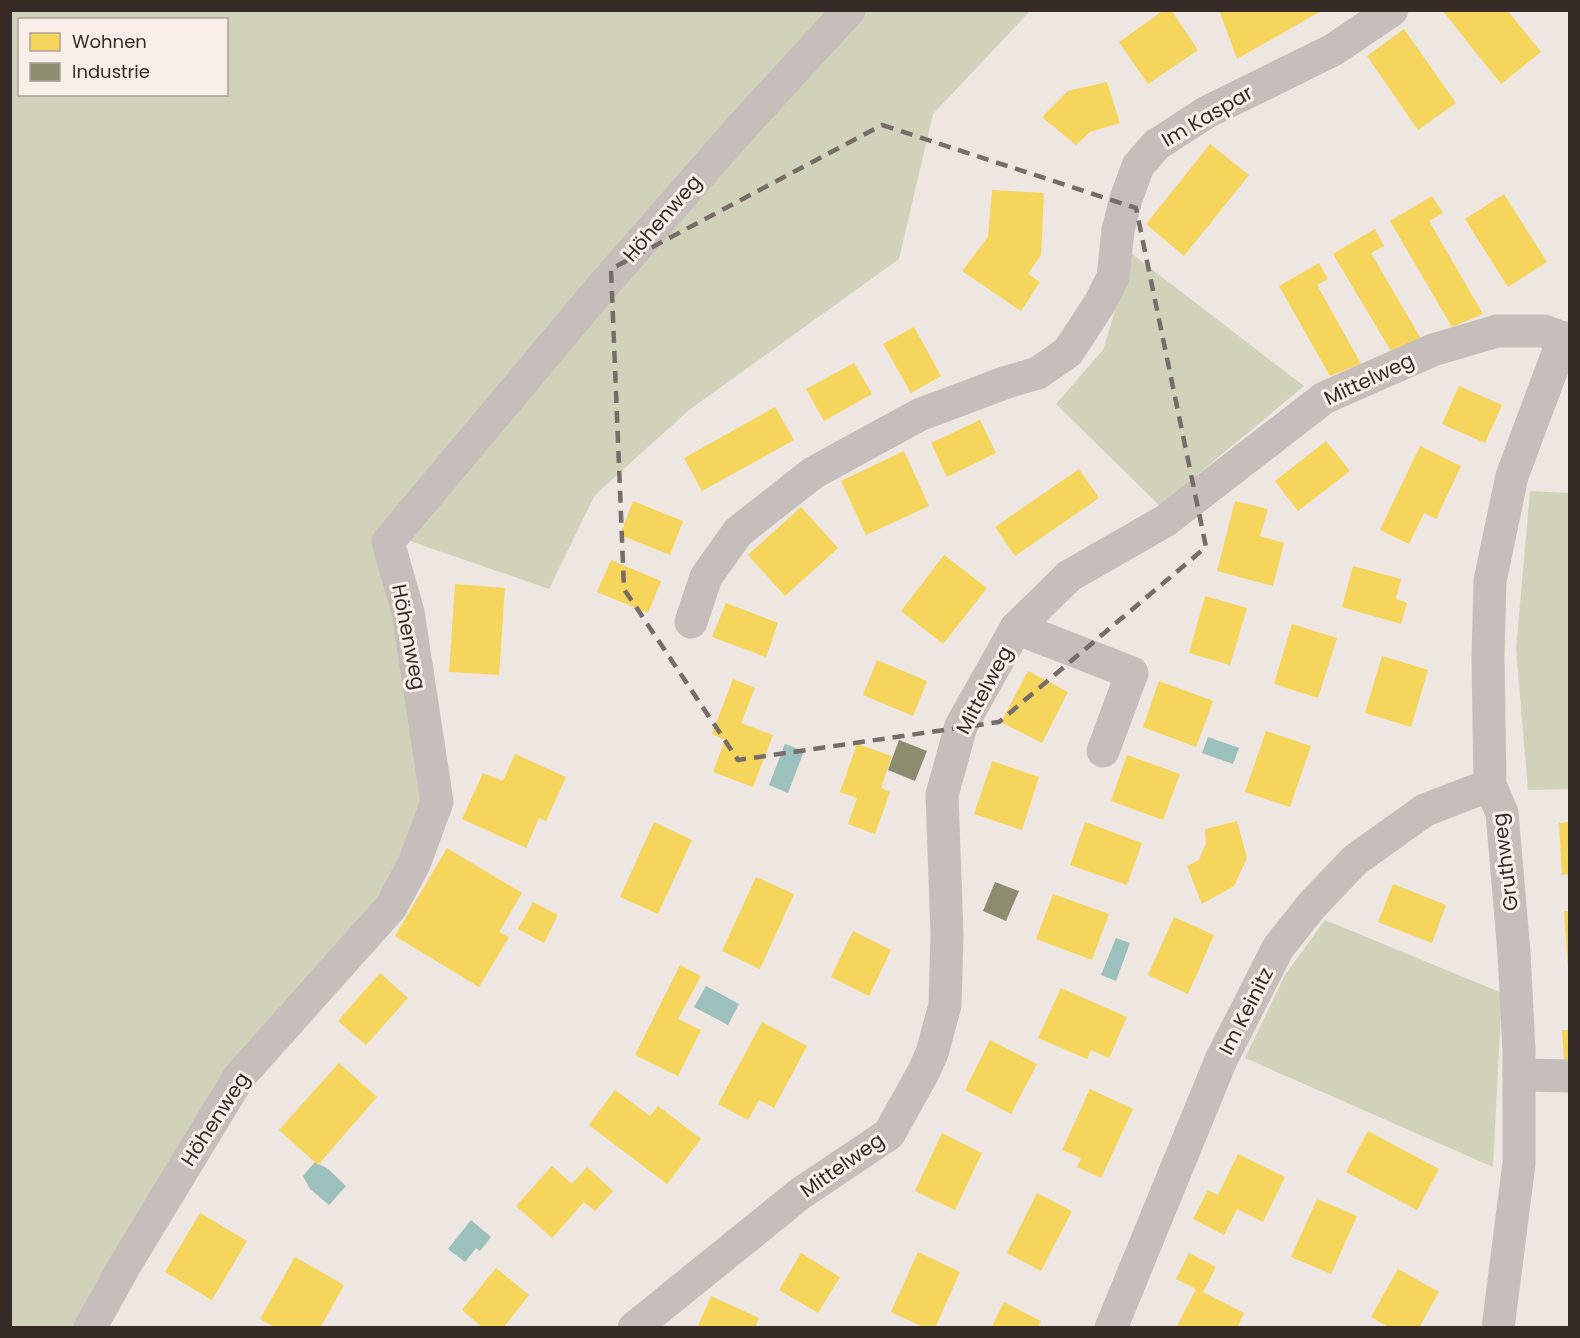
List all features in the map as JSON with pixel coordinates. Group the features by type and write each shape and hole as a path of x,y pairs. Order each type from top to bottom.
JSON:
{"street":[{"name":"Höhenweg","path":"90,1328 125,1265 239,1077 391,907 414,864 437,802 408,612 388,542 608,280 731,139 849,10"},
{"name":"Im Kaspar","path":"691,622 706,576 738,532 813,473 919,415 1007,382 1038,373 1068,352 1100,303 1113,277 1118,230 1126,199 1138,166 1156,145 1207,112 1333,50 1392,10"},
{"name":"Mittelweg","path":"634,1328 801,1193 889,1134 924,1071 932,1053 945,1005 947,934 942,795 961,726 1016,628 1070,576 1165,521 1324,398 1433,350 1497,331 1544,331 1566,346"},
{"name":"Gruthweg","path":"1498,1328 1519,1163 1519,1075 1514,953 1502,813 1490,785 1488,656 1490,581 1512,476 1566,346"},
{"path":"1016,628 1132,673 1103,751"},
{"name":"Im Keinitz","path":"1111,1328 1221,1060 1278,948 1312,905 1355,860 1425,810 1490,785"},
{"path":"1519,1075 1569,1076"}],"highlighted area":[{"path":"882,125 1136,208 1206,547 999,722 738,760 624,589 611,269"}],"green space":[{"path":"10,11 836,11 385,528 437,802 414,864 239,1077 90,1327 11,1327"},
{"path":"864,11 1030,11 933,114 899,259 689,410 595,495 549,589 407,540 504,422"},
{"path":"1132,254 1304,386 1160,506 1056,404 1103,350"},
{"path":"1530,491 1569,493 1569,789 1528,790 1516,649"},
{"path":"1325,920 1502,993 1493,1167 1245,1058 1285,975"}],"water":[{"path":"1208,737 1239,748 1233,764 1202,753"},
{"path":"785,744 804,751 788,793 769,785"},
{"path":"1116,938 1130,943 1116,981 1101,975"},
{"path":"706,986 739,1004 728,1025 694,1007"},
{"path":"315,1162 328,1169 346,1186 329,1205 310,1189 303,1176"},
{"path":"471,1220 491,1237 480,1251 476,1248 465,1262 448,1249"}],"building: Wohnen":[{"path":"1164,10 1171,10 1198,50 1148,84 1119,42"},
{"path":"1219,10 1323,10 1237,59"},
{"path":"1442,10 1507,10 1541,52 1501,84"},
{"path":"1404,29 1456,103 1418,130 1367,56"},
{"path":"1107,82 1120,123 1090,132 1076,145 1042,117 1068,91"},
{"path":"1210,144 1249,175 1184,256 1146,224"},
{"path":"992,190 1044,193 1041,255 1028,274 1040,282 1021,311 962,271 988,237"},
{"path":"1504,194 1547,262 1508,287 1465,219"},
{"path":"1432,196 1443,213 1429,221 1483,314 1452,327 1390,221"},
{"path":"1375,229 1384,246 1371,253 1421,339 1391,351 1333,254"},
{"path":"1319,263 1328,279 1317,285 1361,364 1330,376 1279,286"},
{"path":"914,327 941,376 911,393 883,344"},
{"path":"854,363 872,394 824,421 806,389"},
{"path":"1459,386 1502,405 1485,443 1442,424"},
{"path":"775,407 794,440 702,491 684,458"},
{"path":"980,420 996,453 947,477 931,443"},
{"path":"1326,441 1350,471 1298,511 1275,481"},
{"path":"1420,446 1461,466 1436,519 1424,513 1409,544 1380,530"},
{"path":"904,451 929,506 866,535 841,481"},
{"path":"1079,469 1099,498 1015,556 995,527"},
{"path":"633,501 683,521 670,555 620,535"},
{"path":"1235,501 1268,509 1260,536 1284,543 1273,586 1217,571"},
{"path":"801,507 838,548 785,596 748,555"},
{"path":"944,555 987,588 943,644 901,611"},
{"path":"611,560 661,581 648,613 597,592"},
{"path":"1353,566 1401,579 1396,599 1407,603 1401,624 1342,607"},
{"path":"455,584 505,588 499,675 449,672"},
{"path":"1205,596 1247,608 1230,665 1189,653"},
{"path":"726,603 778,623 766,657 712,637"},
{"path":"1292,624 1337,638 1318,698 1274,684"},
{"path":"1382,656 1428,670 1411,727 1365,713"},
{"path":"877,660 927,681 913,716 863,695"},
{"path":"1028,671 1068,692 1042,743 1001,722"},
{"path":"733,679 755,688 741,723 773,735 753,787 713,772 725,740 712,734"},
{"path":"1159,681 1213,701 1196,747 1143,727"},
{"path":"1266,731 1311,746 1290,807 1245,792"},
{"path":"857,744 892,756 881,788 890,792 875,834 848,824 857,798 840,792"},
{"path":"515,754 566,777 546,821 539,818 526,848 462,819 483,773 503,781"},
{"path":"1127,755 1180,774 1163,820 1111,801"},
{"path":"992,761 1039,777 1022,830 974,814"},
{"path":"1237,821 1247,858 1234,886 1202,904 1187,866 1199,860 1206,843 1205,829"},
{"path":"654,822 692,840 658,914 620,897"},
{"path":"1085,822 1142,843 1127,885 1070,865"},
{"path":"1570,822 1570,874 1562,875 1559,823"},
{"path":"447,848 522,893 499,932 509,937 479,987 395,936"},
{"path":"756,877 794,894 760,969 722,951"},
{"path":"1393,884 1446,905 1432,943 1378,922"},
{"path":"1053,894 1109,914 1092,960 1036,939"},
{"path":"533,902 558,915 544,943 518,929"},
{"path":"1564,911 1570,911 1570,969 1568,969"},
{"path":"1174,917 1214,935 1188,994 1148,975"},
{"path":"853,931 891,950 869,996 831,977"},
{"path":"680,965 701,976 678,1019 701,1030 678,1076 635,1055"},
{"path":"380,973 408,998 366,1045 338,1021"},
{"path":"1061,988 1127,1017 1109,1058 1091,1050 1087,1059 1038,1038"},
{"path":"762,1022 807,1046 774,1108 759,1100 748,1120 718,1104"},
{"path":"1562,1030 1570,1030 1570,1060 1564,1060"},
{"path":"990,1040 1037,1064 1011,1114 965,1090"},
{"path":"339,1063 377,1097 318,1165 279,1130"},
{"path":"1090,1089 1133,1109 1101,1178 1077,1167 1081,1158 1062,1150"},
{"path":"615,1090 650,1116 658,1106 701,1139 667,1184 589,1125"},
{"path":"1368,1131 1439,1169 1417,1210 1346,1172"},
{"path":"942,1133 982,1153 955,1210 915,1191"},
{"path":"1238,1154 1285,1177 1263,1222 1237,1209 1224,1235 1193,1219 1208,1190 1218,1195"},
{"path":"552,1166 572,1184 587,1167 613,1191 595,1211 584,1202 552,1238 516,1206"},
{"path":"1037,1193 1072,1211 1041,1271 1007,1253"},
{"path":"1317,1199 1357,1216 1331,1274 1291,1257"},
{"path":"200,1213 247,1241 212,1300 165,1272"},
{"path":"918,1252 960,1272 935,1328 925,1328 891,1312"},
{"path":"801,1253 840,1277 818,1313 779,1290"},
{"path":"1189,1253 1216,1267 1203,1292 1244,1313 1237,1328 1176,1328 1196,1289 1176,1279"},
{"path":"295,1257 344,1285 320,1328 276,1328 260,1319"},
{"path":"496,1268 529,1295 503,1328 483,1328 462,1310"},
{"path":"1398,1269 1439,1292 1419,1328 1390,1328 1371,1317"},
{"path":"711,1296 759,1318 755,1328 697,1328"},
{"path":"1004,1302 1041,1321 1038,1328 991,1328"}],"building: Industrie":[{"path":"899,740 927,751 915,781 888,770"},
{"path":"995,882 1019,891 1006,921 983,911"}]}
